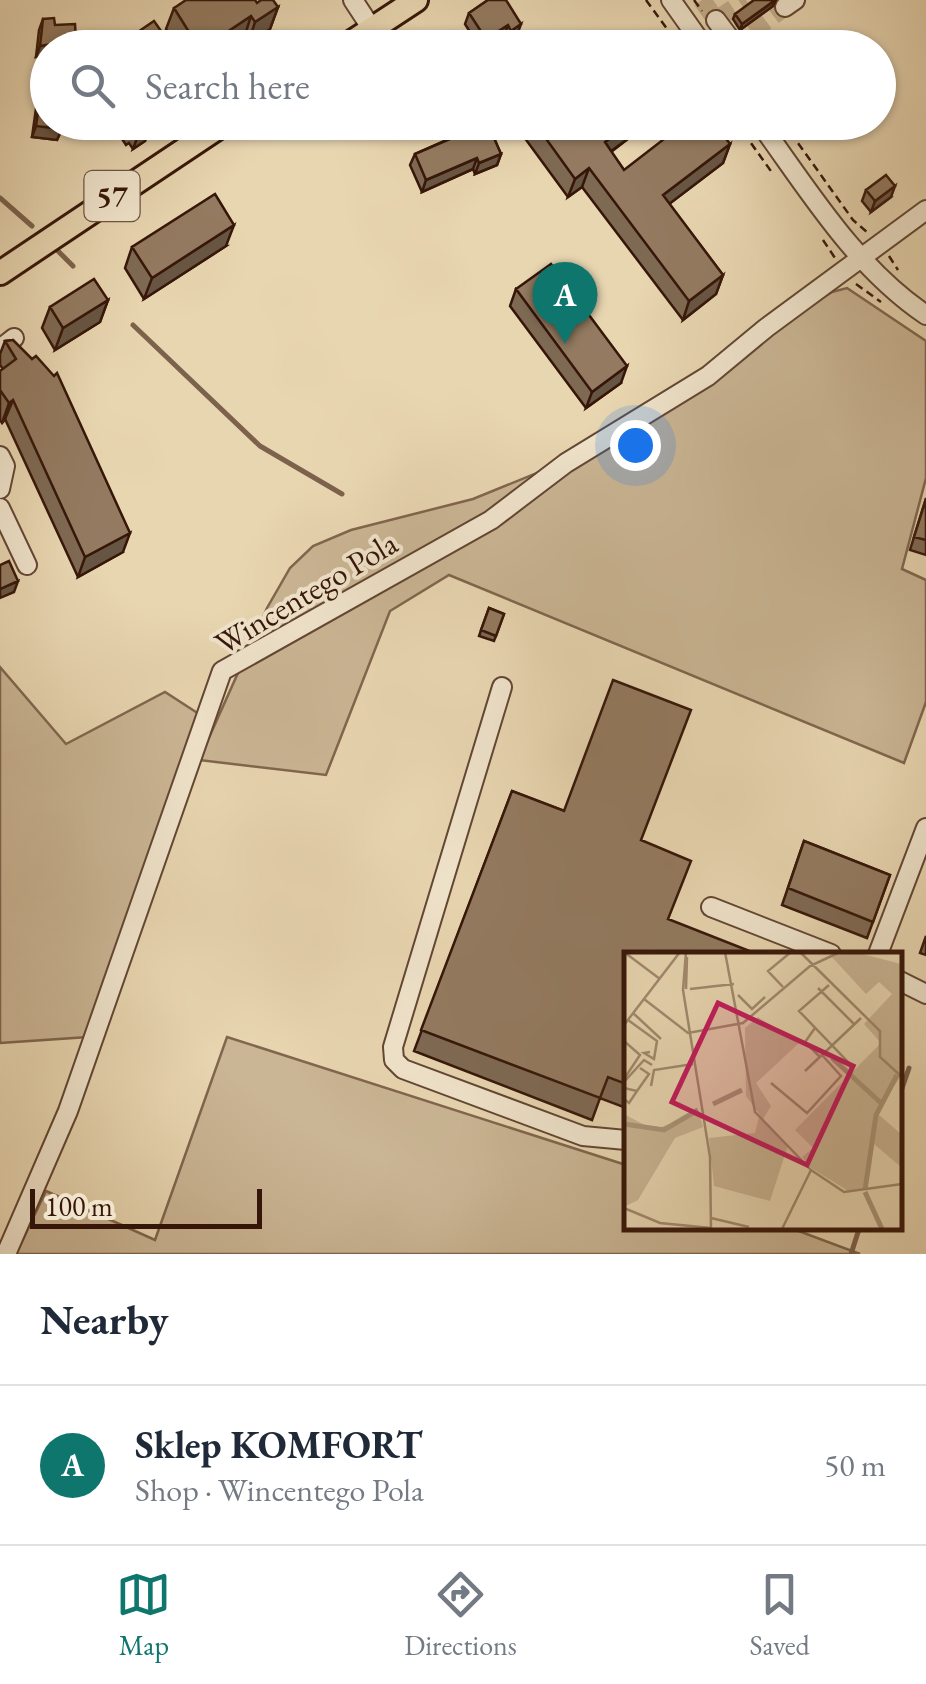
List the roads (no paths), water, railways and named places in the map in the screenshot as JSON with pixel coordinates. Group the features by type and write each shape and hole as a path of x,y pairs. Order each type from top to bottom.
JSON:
{"main road":[{"path":"372,29 416,0"},
{"name":"57","path":"0,273 199,140"}],"street":[{"path":"352,0 372,29"},
{"path":"670,0 691,30"},
{"path":"716,20 724,30"},
{"path":"772,140 862,260 889,288 926,315"},
{"name":"Wincentego Pola","path":"6,1254 68,1112 222,672 491,520 566,462 708,376 766,328 926,210"},
{"path":"0,456 5,466 0,489"},
{"path":"0,508 27,565"},
{"path":"502,688 392,1047 394,1060 403,1068 583,1136 624,1140"},
{"path":"879,952 926,828"},
{"path":"711,907 826,952"},
{"path":"901,982 926,994"}],"waterway":[{"path":"0,198 32,226"},
{"path":"56,249 73,266"},
{"path":"133,325 260,446 342,494"},
{"path":"901,1091 909,1068"},
{"path":"851,1254 859,1229"}],"tunnel":[{"path":"702,0 716,20 746,0"},
{"path":"754,30 785,7 780,0"}],"place":[{"name":"Sklep KOMFORT","path":"565,344"}]}
